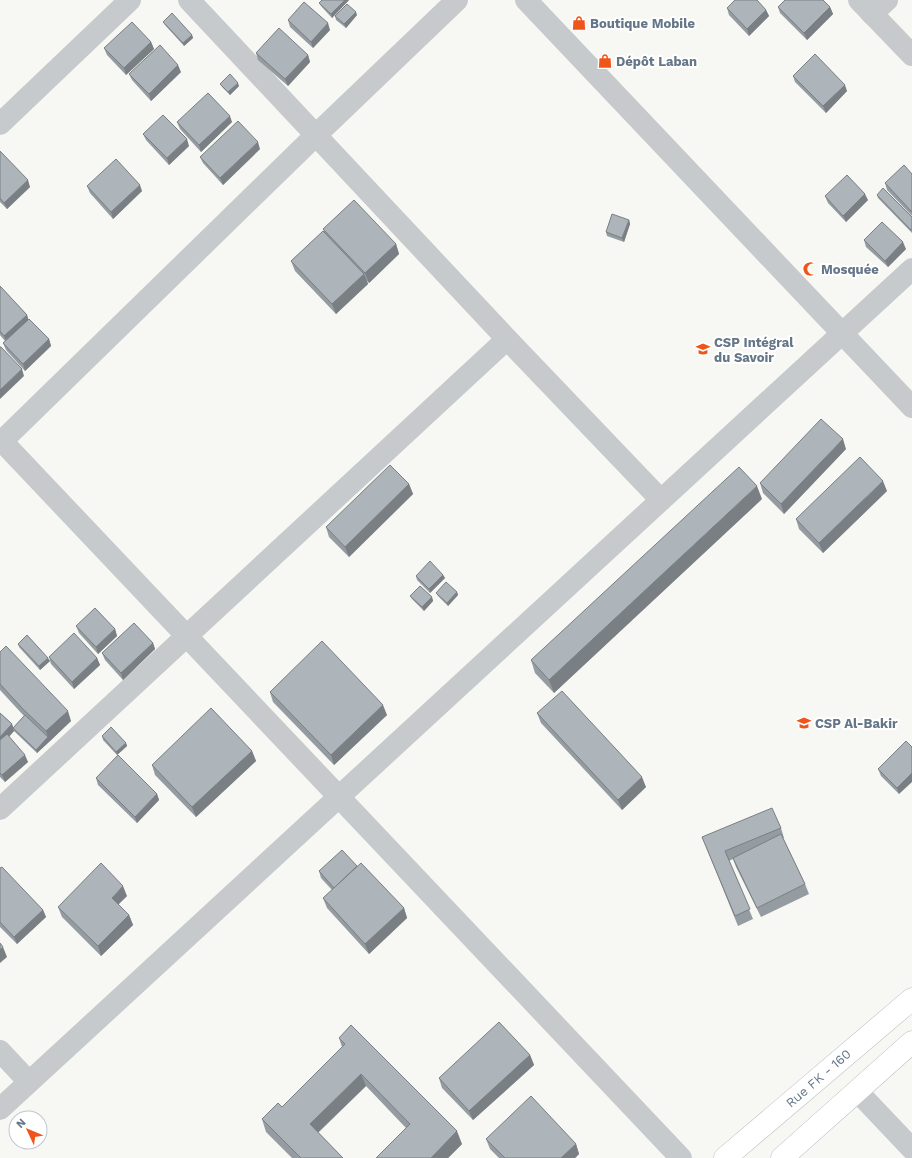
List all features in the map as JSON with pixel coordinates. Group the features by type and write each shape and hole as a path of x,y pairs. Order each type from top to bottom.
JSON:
{"main road":[{"name":"Rue FK - 160","path":"726,1158 912,998"},
{"path":"782,1158 912,1042"}],"street":[{"path":"2,120 130,0"},
{"path":"189,0 507,339 661,500"},
{"path":"457,0 1,441 681,1158"},
{"path":"526,0 912,407"},
{"path":"873,5 912,55"},
{"path":"0,1109 912,269"},
{"path":"0,809 507,339"},
{"path":"0,1051 29,1082"},
{"path":"857,1091 912,1149"}],"building":[{"path":"322,0 345,0 331,14 319,3"},
{"path":"735,0 757,0 766,10 747,29 727,8"},
{"path":"785,0 823,0 830,7 804,33 778,7"},
{"path":"304,2 328,23 311,42 288,20"},
{"path":"347,4 356,12 344,24 335,16"},
{"path":"172,13 192,35 183,43 163,22"},
{"path":"132,22 151,42 124,68 104,48"},
{"path":"279,28 308,55 285,79 256,53"},
{"path":"160,45 178,65 149,94 129,74"},
{"path":"815,54 845,85 823,106 793,76"},
{"path":"230,74 238,83 228,92 220,84"},
{"path":"208,93 230,116 199,145 177,122"},
{"path":"163,115 187,139 167,158 143,134"},
{"path":"238,121 258,142 220,178 200,157"},
{"path":"0,151 28,180 4,203 0,198"},
{"path":"116,159 140,185 111,212 87,186"},
{"path":"904,165 912,174 912,212 885,183"},
{"path":"847,175 865,194 843,216 825,196"},
{"path":"883,188 912,217 911,230 877,195"},
{"path":"354,200 396,244 365,273 323,229"},
{"path":"612,214 629,220 622,238 606,232"},
{"path":"882,222 903,242 885,261 864,240"},
{"path":"323,231 364,274 332,304 291,261"},
{"path":"0,286 27,315 4,336 0,331"},
{"path":"29,319 49,339 23,364 3,343"},
{"path":"0,347 22,369 0,390"},
{"path":"821,419 843,439 781,504 760,483"},
{"path":"860,457 883,481 819,543 796,519"},
{"path":"390,465 409,484 345,547 326,527"},
{"path":"739,467 757,486 549,680 531,660"},
{"path":"430,561 443,575 429,589 416,576"},
{"path":"446,582 457,592 447,603 436,593"},
{"path":"420,586 432,597 422,607 410,596"},
{"path":"95,608 115,629 96,647 76,626"},
{"path":"134,623 153,643 121,673 102,653"},
{"path":"74,633 97,658 72,682 49,657"},
{"path":"27,635 48,658 39,666 18,644"},
{"path":"322,641 383,705 331,755 270,692"},
{"path":"6,646 68,711 46,731 0,684 0,652"},
{"path":"562,691 642,777 618,800 537,713"},
{"path":"211,708 252,751 192,807 152,765"},
{"path":"0,713 12,724 0,737"},
{"path":"25,715 48,737 36,750 13,728"},
{"path":"111,727 126,743 116,752 102,736"},
{"path":"7,734 25,755 2,775 0,773 0,740"},
{"path":"906,741 912,747 912,773 897,788 878,769"},
{"path":"118,755 157,794 135,817 96,778"},
{"path":"772,808 781,828 725,851 750,909 735,916 702,837"},
{"path":"781,834 805,884 757,908 733,858"},
{"path":"342,850 357,866 334,888 319,871"},
{"path":"101,863 123,886 112,898 129,915 98,946 58,907"},
{"path":"361,863 404,908 365,944 323,898"},
{"path":"2,867 43,910 14,937 0,922 0,868"},
{"path":"0,943 3,947 0,950"},
{"path":"499,1022 530,1055 469,1111 439,1078"},
{"path":"351,1025 457,1131 431,1158 376,1158 410,1124 361,1074 310,1124 343,1158 301,1158 262,1119 278,1103 282,1107 345,1044 339,1038"},
{"path":"531,1096 576,1144 561,1158 505,1158 486,1139"}],"place":[{"name":"Boutique Mobile","path":"579,23"},
{"name":"Dépôt Laban","path":"605,61"},
{"name":"Mosquée","path":"810,269"},
{"name":"CSP Intégral du Savoir","path":"703,349"},
{"name":"CSP Al-Bakir","path":"804,723"}]}
